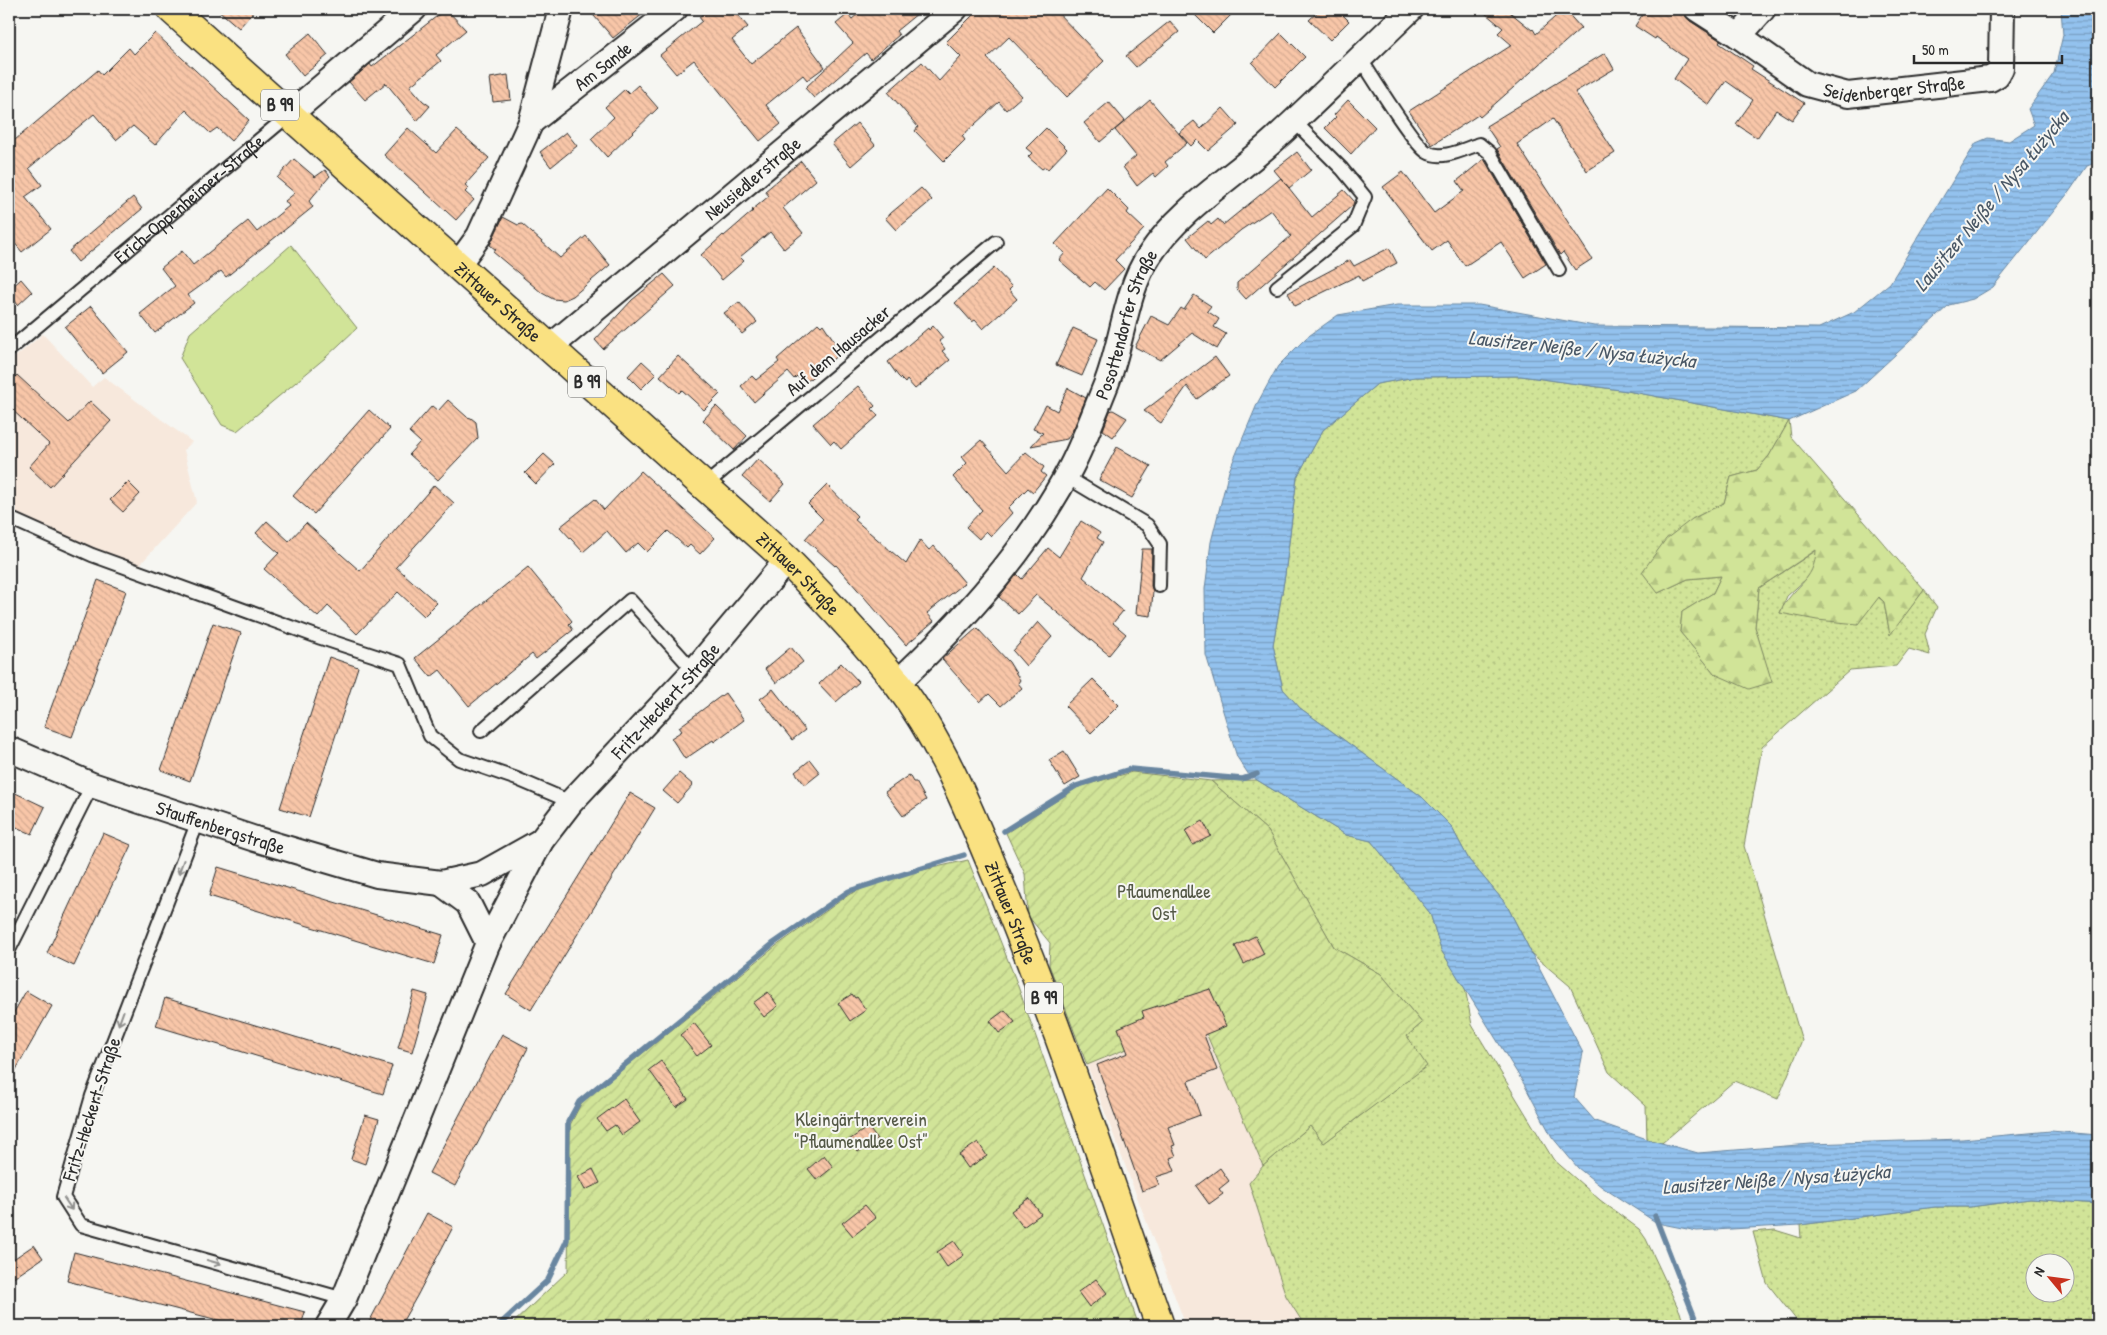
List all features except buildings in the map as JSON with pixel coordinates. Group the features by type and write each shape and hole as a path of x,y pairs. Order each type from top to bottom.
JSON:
{"main road":[{"name":"Zittauer Straße","path":"171,9 290,114 456,266 787,560 816,590 897,683 932,737 982,840 1035,972 1160,1326"}],"street":[{"name":"Am Sande","path":"456,266 479,236 531,122 561,9"},
{"name":"Am Sande","path":"531,122 675,9"},
{"name":"Neusiedlerstraße","path":"549,348 955,9"},
{"name":"Posottendorfer Straße","path":"897,683 949,634 1028,538 1065,476 1107,384 1137,281 1148,257 1169,228 1276,138 1412,9"},
{"name":"Seidenberger Straße","path":"1697,9 1807,84 1848,95 1990,79 1998,75 2001,68 2002,9"},
{"path":"1739,36 1762,9"},
{"name":"Erich-Oppenheimer-Straße","path":"290,114 401,13"},
{"name":"Fritz-Heckert-Straße","path":"328,1326 344,1299 488,943 541,841 570,802 694,671 787,560"},
{"name":"Stauffenbergstraße","path":"9,749 92,785 318,859 377,875 441,883"},
{"name":"Fritz-Heckert-Straße","path":"441,883 482,874 541,841"},
{"path":"441,883 468,903 488,943"}],"lane":[{"path":"1360,58 1412,136 1427,152 1444,156 1479,144 1490,153 1559,270"},
{"name":"Erich-Oppenheimer-Straße","path":"9,350 290,114"},
{"path":"1276,287 1353,226 1365,197 1342,168 1294,121"},
{"name":"Auf dem Hausacker","path":"704,486 996,242"},
{"path":"1065,476 1148,525 1160,544 1158,586"},
{"path":"9,518 92,555 320,638 400,664 430,736 459,759 517,779 570,802"},
{"path":"482,731 630,600 694,671"},
{"path":"9,950 92,785"},
{"name":"Fritz-Heckert-Straße","path":"198,821 92,1096 63,1197 81,1225 344,1299"}],"shaded area":[{"path":"43,334 92,387 104,377 192,442 184,450 197,502 135,570 9,516 9,362"},
{"path":"1200,1019 1263,1166 1249,1183 1286,1296 1305,1326 1186,1326 1087,1065"}],"green space":[{"path":"291,245 357,328 325,358 237,431 222,425 180,358 190,333"},
{"path":"1521,376 1627,391 1789,421 1769,456 1757,470 1731,477 1724,503 1692,519 1658,593 1688,579 1721,576 1713,593 1682,612 1680,632 1715,674 1771,682 1755,627 1759,588 1817,550 1814,572 1787,596 1780,613 1878,597 1884,602 1890,634 1924,590 1937,607 1925,634 1930,655 1909,649 1896,666 1850,670 1762,747 1744,846 1802,1041 1778,1099 1734,1081 1662,1143 1647,1139 1646,1106 1609,1072 1570,986 1532,954 1506,904 1469,860 1451,826 1422,797 1300,708 1283,689 1273,645 1285,575 1297,477 1323,430 1377,384 1415,377"},
{"path":"1789,421 1791,437 1924,590 1890,635 1884,602 1879,597 1858,624 1817,620 1780,613 1812,570 1816,550 1759,588 1755,627 1772,682 1749,689 1715,674 1680,632 1682,612 1713,593 1721,576 1688,579 1658,593 1642,572 1666,539 1692,519 1724,503 1731,477 1757,470 1769,456"},
{"name":"Pflaumenallee Ost","path":"1132,772 1211,781 1268,831 1334,947 1381,974 1422,1023 1407,1036 1427,1066 1324,1143 1310,1126 1263,1166 1200,1019 1087,1065 1049,965 1050,943 1028,916 1025,874 1006,833 1078,787"},
{"path":"1257,780 1346,835 1371,841 1430,913 1441,950 1465,988 1472,1025 1553,1159 1600,1200 1639,1229 1646,1239 1680,1312 1684,1326 1305,1326 1286,1296 1249,1183 1263,1166 1310,1126 1324,1143 1426,1066 1407,1036 1422,1023 1381,974 1334,947 1268,831 1211,781"},
{"name":"Kleingärtnerverein \"Pflaumenallee Ost\"","path":"968,860 1015,978 1139,1326 510,1326 568,1271 570,1125 582,1102 776,946 850,894 887,878"},
{"path":"2030,1199 2098,1204 2098,1326 1801,1326 1767,1283 1753,1232 1775,1230 1801,1238 1800,1225 1935,1207 1970,1207"}],"water":[{"name":"Lausitzer Neiße / Nysa Łużycka","path":"2061,9 2098,9 2098,162 2087,166 2069,192 1993,287 1973,299 1949,305 1856,391 1789,421 1627,391 1521,376 1415,377 1377,384 1323,430 1297,477 1285,575 1273,645 1283,689 1300,708 1422,797 1451,826 1469,860 1506,904 1583,1053 1574,1097 1595,1121 1647,1139 1698,1153 1811,1144 1962,1139 2051,1131 2098,1135 2098,1204 2030,1199 1970,1207 1935,1207 1800,1225 1697,1231 1657,1223 1602,1187 1578,1168 1552,1137 1524,1084 1441,950 1430,913 1371,841 1346,835 1249,775 1237,757 1206,655 1205,589 1211,542 1229,471 1258,402 1278,366 1306,338 1338,315 1397,305 1479,305 1594,326 1819,328 1854,312 1890,283 1976,143 1988,138 2009,141 2034,125 2028,109 2054,73 2063,35"}],"waterway":[{"path":"1004,831 1076,786 1130,769 1242,779 1257,774"},
{"path":"498,1326 548,1280 567,1240 568,1122 579,1102 774,943 849,891 964,855"},
{"path":"1655,1216 1698,1326"}]}
